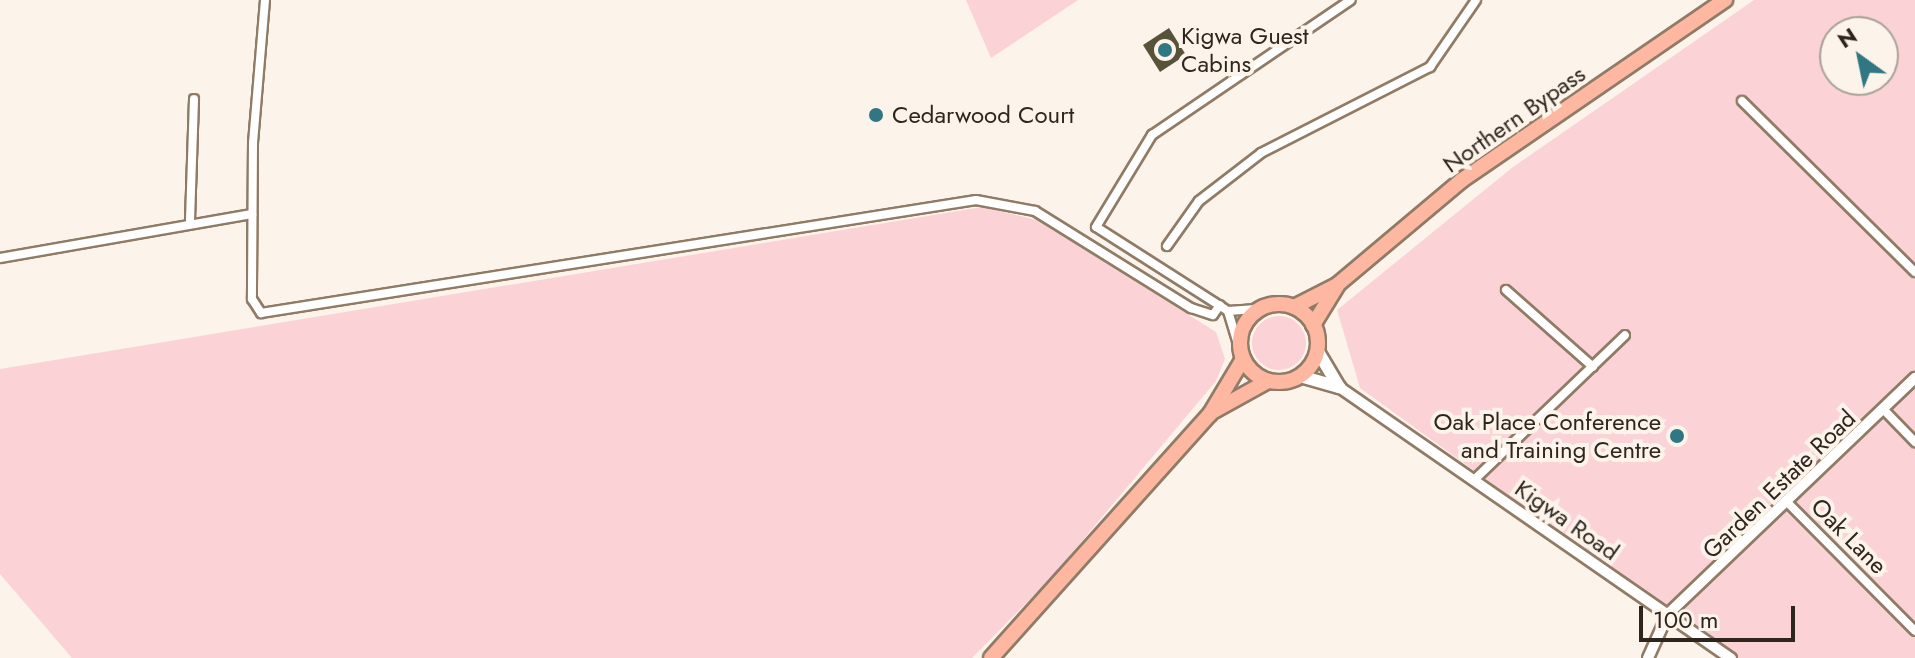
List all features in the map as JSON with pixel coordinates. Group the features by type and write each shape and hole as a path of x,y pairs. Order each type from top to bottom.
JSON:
{"main road":[{"name":"Northern Bypass","path":"1337,285 1462,180 1725,0"},
{"path":"991,658 1210,414 1242,356 1242,331 1260,309 1294,307 1337,285"},
{"path":"1313,325 1337,285"},
{"path":"1294,307 1313,325 1317,350 1339,387"},
{"path":"1300,376 1317,350"},
{"path":"1242,356 1268,381"},
{"path":"1210,414 1268,381 1300,376 1339,387"}],"street":[{"path":"265,0 252,214 252,299 271,314 998,199 1035,211 1191,308 1213,315 1224,308"},
{"path":"1260,309 1224,308 1096,227 1152,135 1351,0"},
{"path":"1167,246 1199,201 1261,153 1430,67 1476,0"},
{"path":"190,220 194,99"},
{"path":"1742,101 1915,272"},
{"path":"0,258 190,220 252,214"},
{"path":"1506,290 1593,367"},
{"path":"1224,308 1242,356"},
{"path":"1474,480 1625,335"},
{"name":"Garden Estate Road","path":"1668,614 1788,503 1915,378"},
{"name":"Kigwa Road","path":"1339,387 1731,658"},
{"path":"1884,410 1915,442"},
{"name":"Oak Lane","path":"1788,503 1915,631"},
{"path":"1648,658 1668,614"}],"shaded area":[{"path":"966,0 1078,0 991,58"},
{"path":"1754,0 1915,0 1915,658 1733,658 1360,388 1337,310 1513,167"},
{"path":"982,207 1037,220 1216,332 1225,359 1216,381 1051,578 972,658 72,658 0,574 0,369"},
{"path":"1279,316 1298,324 1306,343 1298,362 1279,370 1260,362 1252,343 1260,324"}],"building":[{"name":"Kigwa Guest Cabins","path":"1169,28 1186,55 1160,72 1143,45"}],"place":[{"name":"Kigwa Guest Cabins","path":"1165,50"},
{"name":"Cedarwood Court","path":"876,115"},
{"name":"Oak Place Conference and Training Centre","path":"1677,436"}]}
